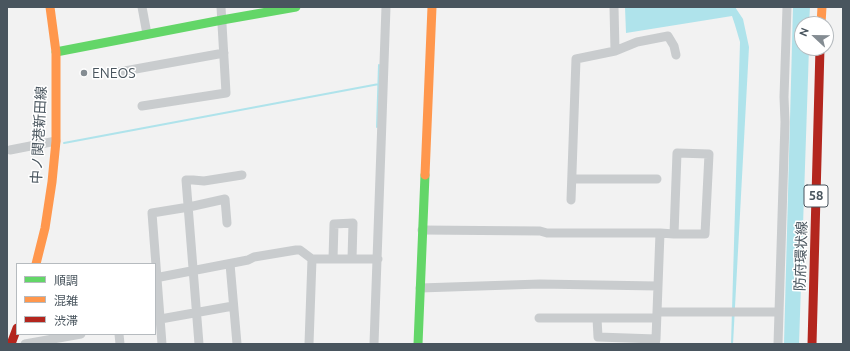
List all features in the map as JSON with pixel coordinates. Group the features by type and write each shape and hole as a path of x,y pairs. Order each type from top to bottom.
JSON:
{"main road":[{"name":"中ノ関港新田線","path":"36,263 52,182 56,141 56,52 50,7"},
{"path":"56,52 296,7"},
{"path":"418,344 432,7"},
{"name":"防府環状線","path":"812,344 820,56"},
{"path":"11,344 16,331"}],"street":[{"path":"142,7 147,34"},
{"path":"142,106 226,93 221,7"},
{"path":"374,344 386,7"},
{"path":"614,7 615,51"},
{"path":"778,344 787,7"},
{"path":"571,200 576,59 615,51 637,42 668,36 674,46 676,55"},
{"path":"119,72 224,53"},
{"path":"10,150 56,141"},
{"path":"422,230 540,231 547,233 660,233 674,234 705,234 709,154 677,153 674,234"},
{"path":"199,344 186,180 204,181 242,175"},
{"path":"572,179 657,179"},
{"path":"155,263 152,213 225,199 227,223"},
{"path":"333,259 334,224 353,223 352,259"},
{"path":"597,318 598,338 655,342 660,233"},
{"path":"162,344 157,320 156,277 230,264 254,257 296,250 300,250 312,259 378,259"},
{"path":"309,344 312,259"},
{"path":"230,264 237,344"},
{"path":"420,288 540,284 657,286"},
{"path":"157,320 233,306"},
{"path":"539,318 597,318 778,312"},
{"path":"25,344 49,342 77,335"}],"water":[{"path":"625,7 735,7 743,19 749,47 733,344 731,344 740,42 735,25 732,16 626,33"},
{"path":"793,7 810,7 809,16 794,16 794,56 809,56 799,344 784,344"}],"waterway":[{"path":"377,127 379,65"},
{"path":"64,143 379,84"}],"traffic: fast":[{"path":"56,52 296,7"},
{"path":"418,344 425,175"}],"traffic: slow":[{"path":"36,263 45,228 56,141 56,52 50,7"},
{"path":"425,175 432,7"},
{"path":"821,16 822,7"}],"traffic: jam":[{"path":"812,344 820,56"},
{"path":"11,344 16,331"}],"place":[{"name":"ENEOS","path":"84,73"}]}
